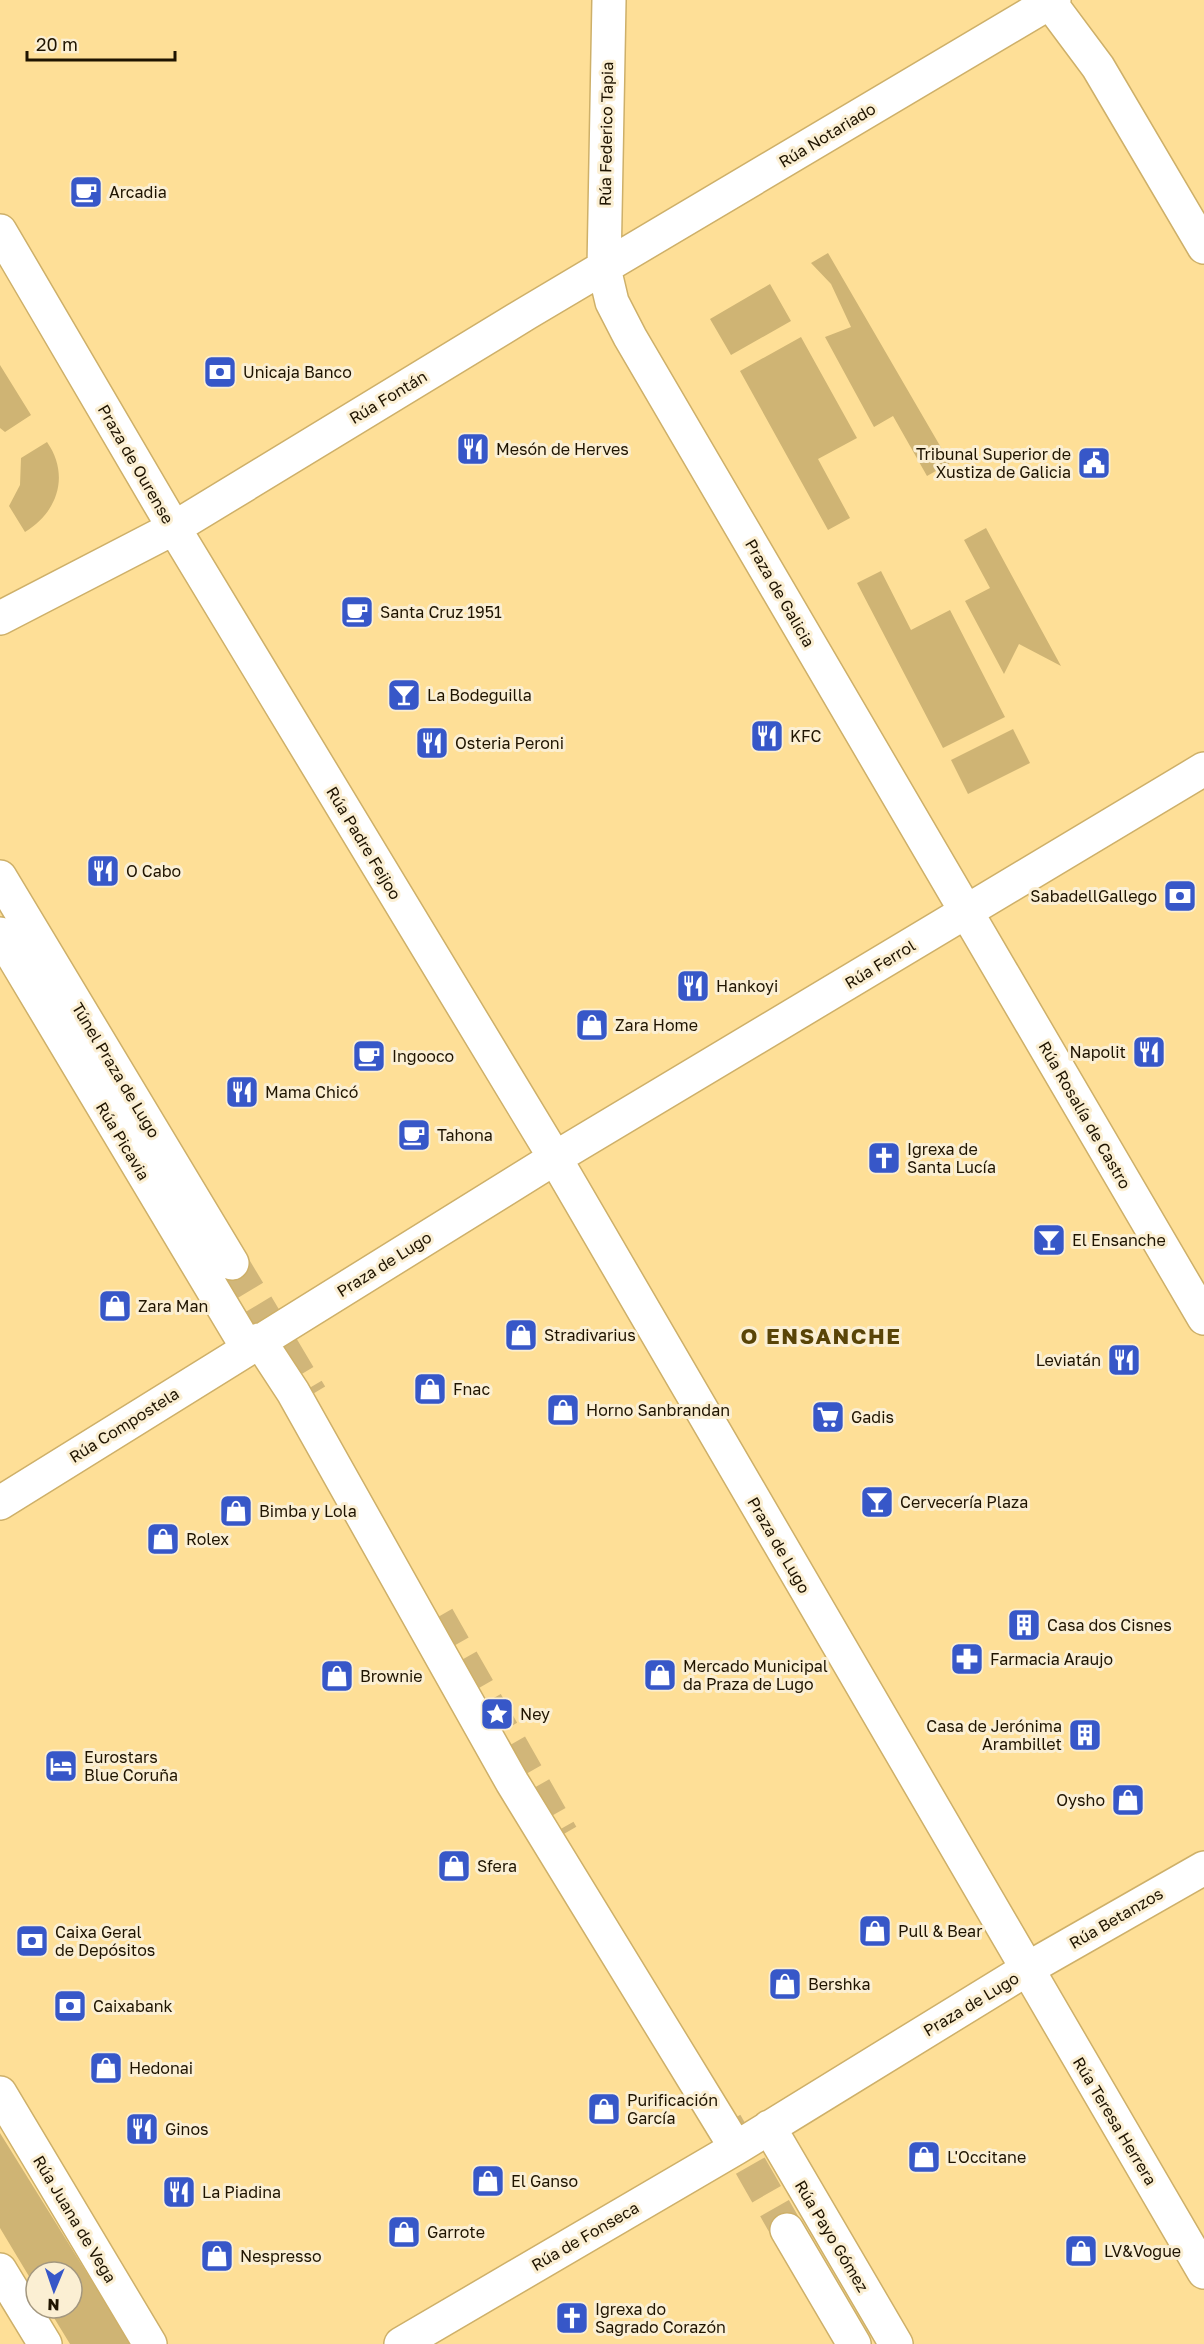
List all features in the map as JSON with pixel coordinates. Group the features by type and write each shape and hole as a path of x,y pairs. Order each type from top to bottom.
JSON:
{"street":[{"name":"Rúa Federico Tapia","path":"604,268 609,0"},
{"name":"Rúa Notariado","path":"604,268 1051,1"},
{"path":"1051,1 1098,67 1204,247"},
{"name":"Praza de Ourense","path":"0,231 174,528 0,618"},
{"name":"Rúa Fontán","path":"174,528 604,268"},
{"name":"Praza de Galicia","path":"604,268 612,302 630,337 967,912"},
{"name":"Rúa Padre Feijoo","path":"174,528 555,1158"},
{"name":"Rúa Ferrol","path":"555,1158 1204,769"},
{"name":"Túnel Praza de Lugo","path":"0,877 232,1263"},
{"name":"Rúa Rosalía de Castro","path":"967,912 1204,1318"},
{"name":"Rúa Picavia","path":"0,934 253,1344"},
{"name":"Praza de Lugo","path":"253,1344 555,1158 1027,1969 769,2127"},
{"path":"253,1344 293,1392 512,1782 736,2148"},
{"name":"Rúa Compostela","path":"0,1503 253,1344"},
{"name":"Rúa Betanzos","path":"1027,1969 1204,1868"},
{"name":"Rúa Teresa Herrera","path":"1027,1969 1204,2272"},
{"name":"Rúa Juana de Vega","path":"0,2093 150,2344"},
{"name":"Rúa de Fonseca","path":"401,2344 769,2127"},
{"name":"Rúa Payo Gómez","path":"769,2127 896,2344"},
{"path":"787,2230 854,2344"},
{"path":"0,2270 45,2344"}],"shaded area":[{"path":"828,253 950,463 927,476 893,416 874,427 825,337 851,327 831,284 811,263"},
{"path":"770,284 791,321 731,355 710,319"},
{"path":"801,337 857,438 818,459 850,518 828,530 740,371"},
{"path":"0,365 31,415 5,432 0,428"},
{"path":"47,442 58,467 57,492 46,514 25,532 9,506 20,485 21,458"},
{"path":"986,528 1061,666 1019,644 1004,674 965,601 990,588 964,540"},
{"path":"881,571 911,630 950,610 1005,717 943,748 857,583"},
{"path":"1013,729 1030,763 968,794 951,760"},
{"path":"0,2133 79,2260 24,2260 24,2268 0,2228"},
{"path":"84,2268 131,2344 70,2344 55,2320 84,2320"}],"tunnel":[{"path":"232,1263 311,1395"},
{"path":"438,1617 562,1835"},
{"path":"726,2123 787,2230"}],"place":[{"name":"Arcadia","path":"86,192"},
{"name":"Unicaja Banco","path":"220,372"},
{"name":"Mesón de Herves","path":"473,449"},
{"name":"Tribunal Superior de Xustiza de Galicia","path":"1094,463"},
{"name":"Santa Cruz 1951","path":"357,612"},
{"name":"La Bodeguilla","path":"404,695"},
{"name":"KFC","path":"767,736"},
{"name":"Osteria Peroni","path":"432,743"},
{"name":"O Cabo","path":"103,871"},
{"name":"SabadellGallego","path":"1180,896"},
{"name":"Hankoyi","path":"693,986"},
{"name":"Zara Home","path":"592,1025"},
{"name":"Napolit","path":"1149,1052"},
{"name":"Ingooco","path":"369,1056"},
{"name":"Mama Chicó","path":"242,1092"},
{"name":"Tahona","path":"414,1135"},
{"name":"Igrexa de Santa Lucía","path":"884,1158"},
{"name":"El Ensanche","path":"1049,1240"},
{"name":"Zara Man","path":"115,1306"},
{"name":"Stradivarius","path":"521,1335"},
{"name":"Leviatán","path":"1124,1360"},
{"name":"Fnac","path":"430,1389"},
{"name":"Horno Sanbrandan","path":"563,1410"},
{"name":"Gadis","path":"828,1417"},
{"name":"Cervecería Plaza","path":"877,1502"},
{"name":"Bimba y Lola","path":"236,1511"},
{"name":"Rolex","path":"163,1539"},
{"name":"Casa dos Cisnes","path":"1024,1625"},
{"name":"Farmacia Araujo","path":"967,1659"},
{"name":"Mercado Municipal da Praza de Lugo","path":"660,1675"},
{"name":"Brownie","path":"337,1676"},
{"name":"Ney","path":"497,1714"},
{"name":"Casa de Jerónima Arambillet","path":"1085,1735"},
{"name":"Eurostars Blue Coruña","path":"61,1766"},
{"name":"Oysho","path":"1128,1800"},
{"name":"Sfera","path":"454,1866"},
{"name":"Pull & Bear","path":"875,1931"},
{"name":"Caixa Geral de Depósitos","path":"32,1941"},
{"name":"Bershka","path":"785,1984"},
{"name":"Caixabank","path":"70,2006"},
{"name":"Hedonai","path":"106,2068"},
{"name":"Purificación García","path":"604,2109"},
{"name":"Ginos","path":"142,2129"},
{"name":"L'Occitane","path":"924,2157"},
{"name":"El Ganso","path":"488,2181"},
{"name":"La Piadina","path":"179,2192"},
{"name":"Garrote","path":"404,2232"},
{"name":"LV&Vogue","path":"1081,2251"},
{"name":"Nespresso","path":"217,2256"},
{"name":"Igrexa do Sagrado Corazón","path":"572,2318"}],"district":[{"name":"O ENSANCHE","path":"821,1335"}]}
